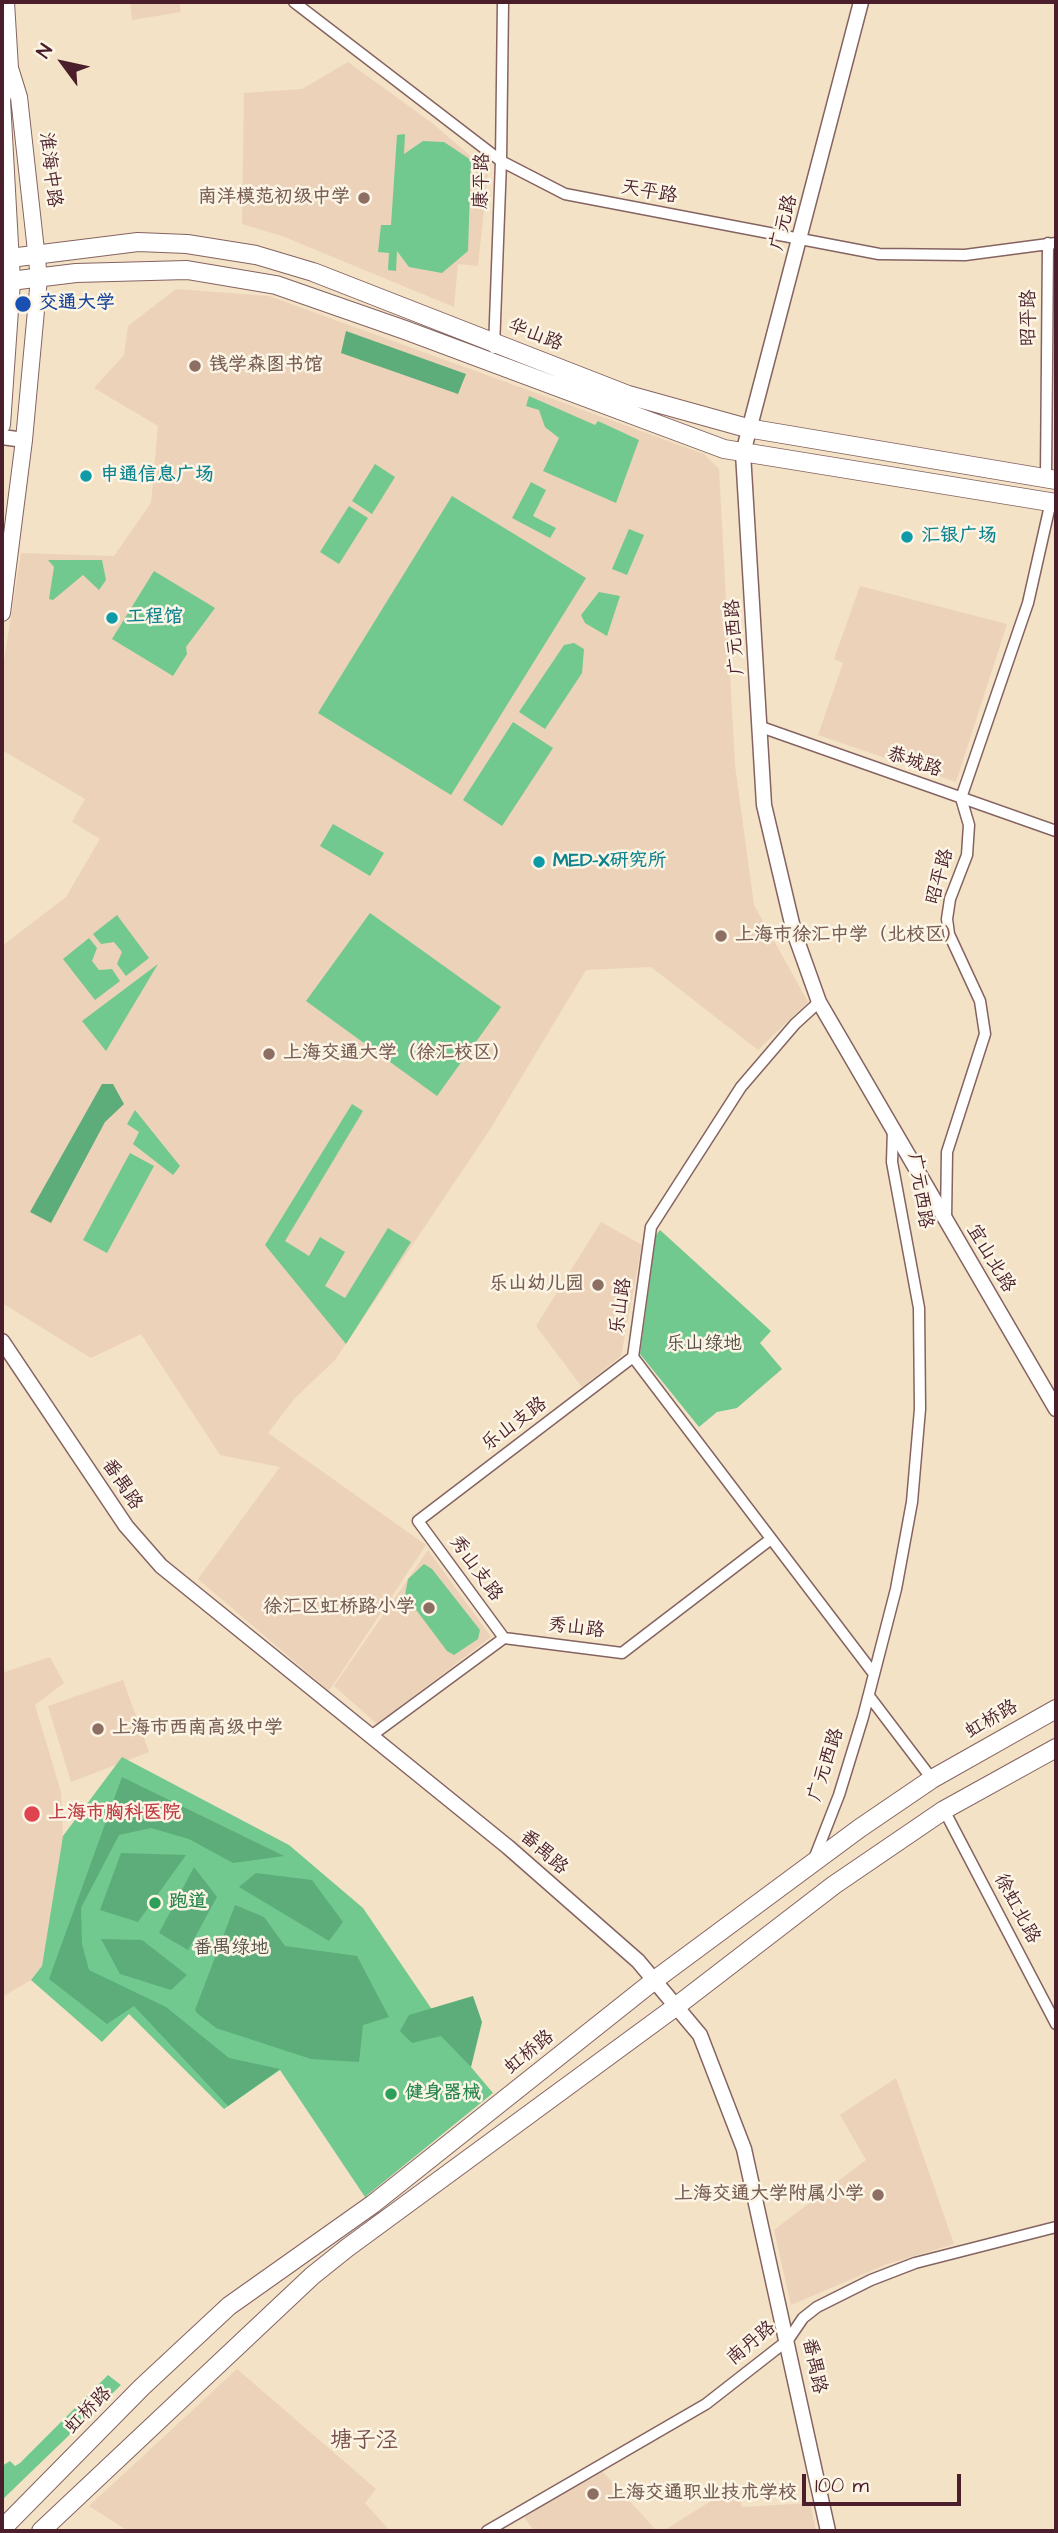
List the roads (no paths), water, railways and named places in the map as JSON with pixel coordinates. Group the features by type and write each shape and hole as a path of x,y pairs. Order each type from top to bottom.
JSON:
{"main road":[{"name":"淮海中路","path":"2,613 24,440 39,278 19,97 10,68 6,2"},
{"name":"淮海中路","path":"2,425 7,282 2,100 10,68"},
{"name":"华山路","path":"6,258 153,242 256,255 313,272 628,395 747,428 1051,479"},
{"name":"华山路","path":"7,282 76,273 187,270 276,285 490,361 724,449 1053,502"},
{"name":"虹桥路","path":"2,2529 142,2386 229,2306 373,2204 656,1979 812,1865 932,1779 1056,1709"},
{"path":"41,2531 312,2276 678,2005 834,1885 944,1810 1056,1748"}],"street":[{"name":"天平路","path":"294,2 501,161 565,194 620,207 801,237 879,254 965,255 1052,243"},
{"name":"康平路","path":"490,361 496,344 503,2"},
{"name":"广元路","path":"743,453 747,428 801,237 861,2"},
{"name":"昭平路","path":"1051,479 1052,243"},
{"path":"2,437 24,440"},
{"name":"广元西路","path":"743,453 767,817 794,932 819,1002 893,1128 891,1162 919,1308 920,1409 907,1538 869,1696 839,1795 812,1865"},
{"path":"961,798 1028,603 1053,502"},
{"name":"恭城路","path":"761,727 1056,831"},
{"name":"昭平路","path":"946,1222 947,1152 985,1034 981,1001 949,934 947,919 950,899 967,855 970,825 961,798"},
{"name":"乐山路","path":"819,1002 741,1087 651,1227 633,1357 874,1674"},
{"name":"宜山北路","path":"893,1128 1056,1409"},
{"name":"番禺路","path":"2,1341 126,1526 161,1566 508,1847 656,1979 700,2035 744,2149 828,2531"},
{"name":"乐山支路","path":"418,1521 633,1357"},
{"name":"秀山支路","path":"418,1521 503,1638"},
{"name":"秀山路","path":"503,1638 622,1653 771,1539"},
{"path":"371,1737 503,1638"},
{"path":"869,1696 932,1779"},
{"name":"徐虹北路","path":"944,1810 1056,2024"},
{"name":"南丹路","path":"487,2531 706,2404 788,2340 803,2318 817,2307 871,2280 915,2263 1056,2227"}],"place":[{"name":"南洋模范初级中学","path":"364,198"},
{"name":"交通大学","path":"23,304"},
{"name":"钱学森图书馆","path":"195,366"},
{"name":"申通信息广场","path":"86,476"},
{"name":"汇银广场","path":"907,537"},
{"name":"工程馆","path":"112,618"},
{"name":"MED-X研究所","path":"539,862"},
{"name":"上海市徐汇中学（北校区）","path":"721,936"},
{"name":"上海交通大学（徐汇校区）","path":"269,1054"},
{"name":"乐山幼儿园","path":"598,1285"},
{"name":"徐汇区虹桥路小学","path":"429,1608"},
{"name":"上海市西南高级中学","path":"98,1729"},
{"name":"上海市胸科医院","path":"32,1814"},
{"name":"跑道","path":"155,1903"},
{"name":"健身器械","path":"391,2094"},
{"name":"上海交通大学附属小学","path":"878,2195"},
{"name":"上海交通职业技术学校","path":"593,2494"}],"district":[{"name":"塘子泾","path":"364,2442"}],"park label":[{"name":"乐山绿地","path":"704,1345"},
{"name":"番禺绿地","path":"231,1949"}]}
